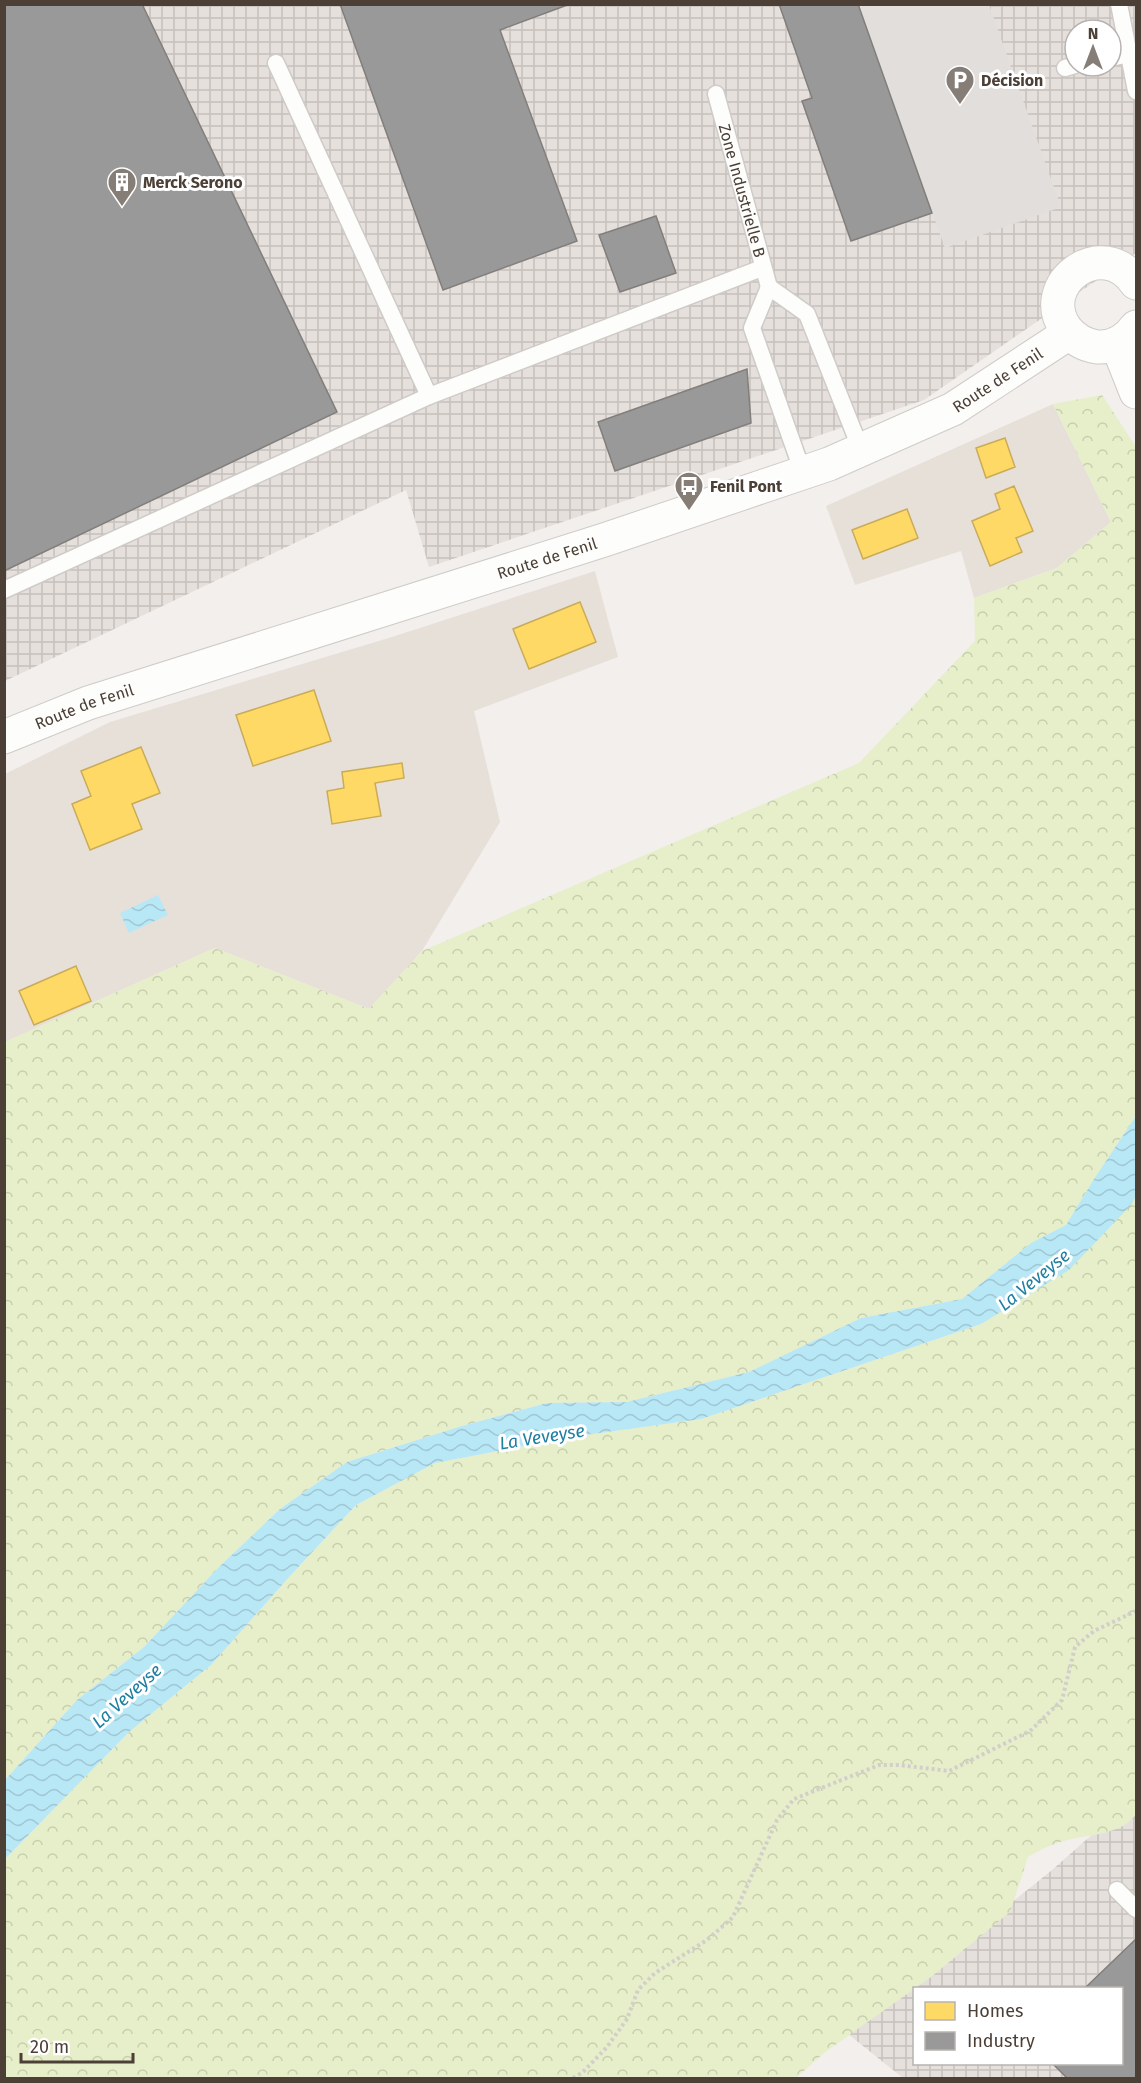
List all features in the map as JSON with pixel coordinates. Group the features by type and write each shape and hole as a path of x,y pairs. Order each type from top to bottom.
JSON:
{"street":[{"path":"1137,283 1120,267 1105,262 1088,264 1066,281 1059,298 1060,316 1069,333 1083,343 1100,347 1127,335 1137,392"},
{"name":"Route de Fenil","path":"4,737 88,703 594,543 803,473 953,409 1069,333"}],"lane":[{"path":"1119,4 1137,91"},
{"path":"1123,55 1129,54"},
{"path":"276,63 429,396"},
{"name":"Zone Industrielle B","path":"716,94 769,287"},
{"path":"4,590 429,396 762,268"},
{"path":"803,473 752,328 769,287 807,314 861,450"},
{"path":"4,721 88,703"},
{"path":"1117,1890 1137,1908"}],"path":[{"path":"573,2079 607,2047 627,2019 638,1990 655,1973 706,1940 733,1917 777,1820 794,1799 879,1766 899,1765 949,1771 1030,1731 1062,1700 1075,1647 1094,1631 1137,1611"}],"shaded area":[{"path":"5,5 1136,5 1136,253 924,400 429,567 406,490 5,681"},
{"name":"Décision","path":"858,5 989,5 1061,207 945,248"},
{"path":"1053,404 1111,522 1057,568 974,598 961,551 855,585 826,506"},
{"path":"595,571 618,657 474,711 500,822 422,951 369,1009 215,948 5,1042 5,774 110,722 392,637"},
{"path":"1136,1796 1136,2078 903,2078 848,2034 1052,1870"}],"green space":[{"path":"1102,395 1136,447 1136,1116 1066,1225 1031,1243 962,1299 861,1318 749,1372 627,1402 547,1403 462,1426 347,1462 280,1509 219,1567 144,1647 77,1700 5,1780 5,1042 215,948 369,1009 422,951 859,763 975,641 974,598 1057,568 1111,522 1053,404"},
{"path":"1136,1195 1136,1814 1130,1821 1114,1830 1062,1842 1028,1857 1010,1912 931,1977 917,1987 913,1987 913,1990 824,2053 796,2078 5,2078 5,1859 129,1732 211,1665 356,1505 435,1463 571,1437 701,1419 981,1324 1132,1204"}],"water":[{"path":"158,895 168,915 129,933 120,913"},
{"name":"La Veveyse","path":"1136,1116 1136,1195 1132,1204 1069,1270 981,1324 701,1419 571,1437 435,1463 356,1505 211,1665 129,1732 5,1859 5,1780 77,1700 144,1647 219,1567 280,1509 347,1462 462,1426 547,1403 627,1402 749,1372 861,1318 962,1299 1031,1243 1066,1225"}],"building: Homes":[{"path":"1005,438 1015,467 986,478 976,448"},
{"path":"1014,486 1033,531 1016,538 1022,552 990,566 972,521 1000,509 995,494"},
{"path":"907,509 918,538 863,559 852,530"},
{"path":"580,602 596,642 529,669 513,629"},
{"path":"314,690 331,741 253,766 236,715"},
{"path":"141,747 160,793 132,804 142,829 90,850 72,804 91,796 81,771"},
{"path":"402,763 404,778 375,783 381,816 332,824 327,791 344,788 342,772"},
{"path":"76,966 91,1001 34,1025 19,991"}],"building: Industry":[{"name":"Merck Serono","path":"4,4 142,4 337,412 4,571"},
{"path":"340,4 570,4 500,30 577,241 443,290"},
{"path":"779,4 858,4 932,213 851,241 802,101 812,98"},
{"path":"656,216 676,273 620,292 599,235"},
{"path":"747,369 751,423 615,471 598,422"},
{"path":"1136,1939 1136,2078 1067,2078 1054,2065 1123,2065 1123,1987 1086,1987"}],"place":[{"name":"Décision","path":"960,106"},
{"name":"Merck Serono","path":"122,208"},
{"name":"Fenil Pont","path":"689,512"}]}
